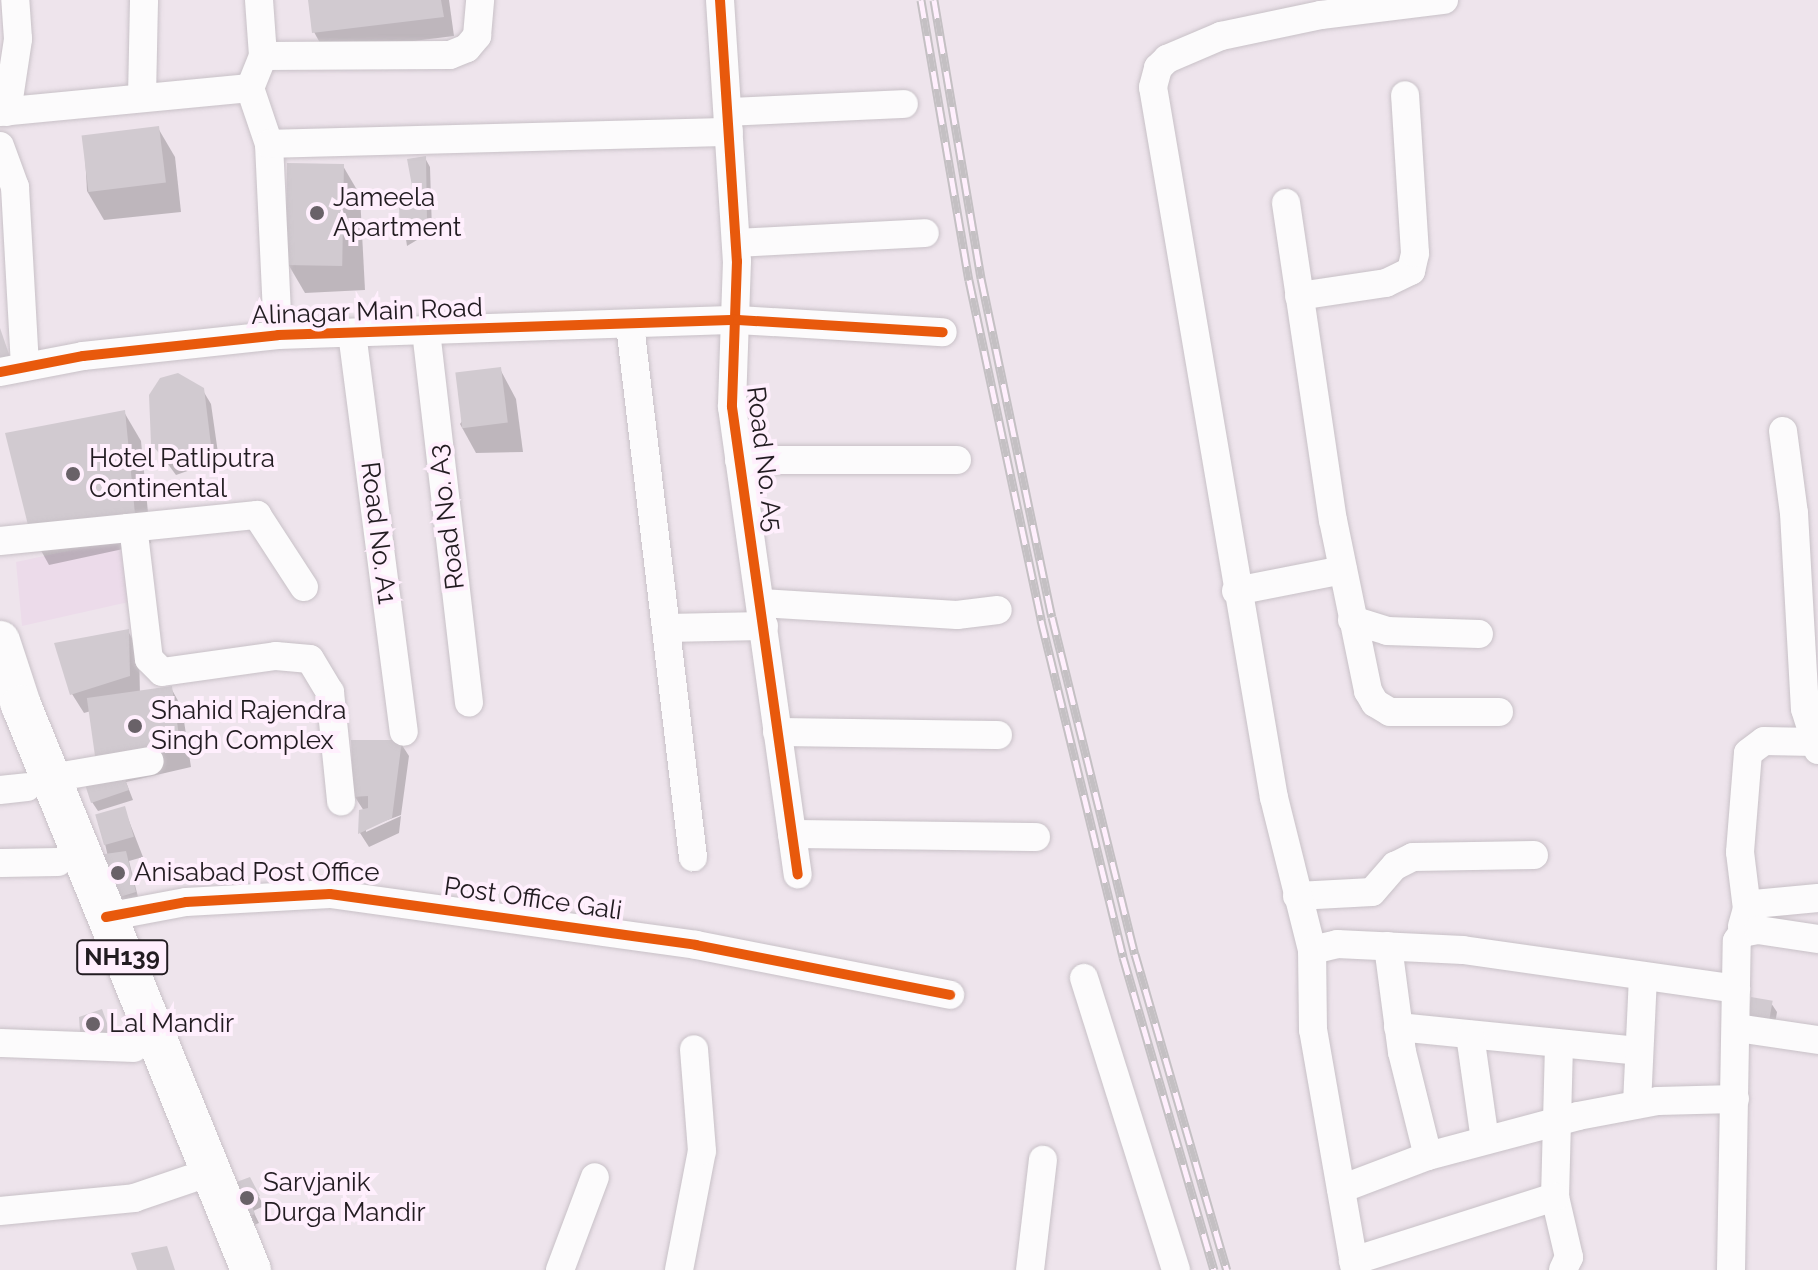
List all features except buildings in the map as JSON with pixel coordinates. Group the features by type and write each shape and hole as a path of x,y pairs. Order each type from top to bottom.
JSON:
{"highway":[{"name":"NH139","path":"0,641 26,785 106,917 251,1270"},
{"name":"NH139","path":"0,718 134,1048 231,1270"}],"street":[{"path":"15,0 18,39 3,112 250,88"},
{"path":"142,97 144,0"},
{"path":"259,0 263,56 250,88 269,144 278,335"},
{"path":"263,56 450,55 467,48 477,36 480,0"},
{"name":"Road No. A5","path":"720,0 736,243 738,320 731,381 739,460 798,874"},
{"path":"1444,0 1242,30 1181,51 1155,77 1154,101 1236,591 1297,896 1312,950 1313,1030 1354,1266 1555,1197"},
{"path":"1299,296 1386,283 1411,271 1415,253 1405,95"},
{"path":"269,144 728,122 904,104"},
{"path":"0,146 15,187 10,242 13,369"},
{"path":"1286,203 1362,675 1381,709 1499,712"},
{"path":"736,243 925,233"},
{"name":"Alinagar Main Road","path":"13,369 278,335 738,320 943,332"},
{"path":"630,325 693,857"},
{"name":"Road No. A3","path":"426,331 469,703"},
{"name":"Road No. A1","path":"352,333 404,732"},
{"path":"1731,1270 1737,1028 1735,956 1744,921 1740,852 1748,753 1764,741 1816,746 1805,709 1794,513 1783,431"},
{"path":"739,460 957,460"},
{"path":"0,541 257,515 304,587"},
{"path":"128,528 134,534 149,659 155,668 169,673 297,655 320,668 330,692 341,801"},
{"path":"1236,591 1343,570"},
{"path":"666,628 763,614 957,615 998,610"},
{"path":"1352,620 1387,631 1479,634"},
{"path":"777,732 998,735"},
{"path":"26,785 150,761"},
{"path":"792,834 1036,837"},
{"path":"1297,896 1372,892 1395,866 1413,857 1534,855"},
{"path":"0,863 58,862"},
{"name":"Post Office Gali","path":"106,917 186,902 330,894 683,943 950,995"},
{"path":"1744,921 1818,898"},
{"path":"1744,921 1758,930 1818,939"},
{"path":"1312,950 1324,945 1388,946 1535,959 1643,978 1736,989"},
{"path":"1388,946 1398,1027 1428,1156"},
{"path":"1084,978 1176,1270"},
{"path":"1637,1104 1643,978"},
{"path":"1398,1027 1638,1051"},
{"path":"1737,1028 1818,1040"},
{"path":"1470,1035 1485,1140"},
{"path":"0,1043 134,1048"},
{"path":"1559,1045 1555,1197 1569,1257 1563,1270"},
{"path":"679,1270 702,1151 694,1049"},
{"path":"1341,1189 1428,1156 1557,1121 1637,1104 1735,1099"},
{"path":"1030,1270 1043,1160"},
{"path":"560,1270 595,1177"},
{"path":"0,1211 134,1198 190,1179"}],"shaded area":[{"path":"129,538 133,601 22,626 16,562"}],"railway":[{"path":"921,0 969,280 1041,620 1123,957 1214,1270"},
{"path":"934,0 981,278 1052,617 1135,954 1227,1270"}],"cycle path":[{"path":"720,0 737,261 732,407 798,874"},
{"path":"0,372 83,356 278,335 738,320 943,332"},
{"path":"106,917 186,902 330,894 696,945 950,995"}],"place":[{"name":"Jameela Apartment","path":"317,213"},
{"name":"Hotel Patliputra Continental","path":"73,474"},
{"name":"Shahid Rajendra Singh Complex","path":"135,726"},
{"name":"Anisabad Post Office","path":"118,873"},
{"name":"Lal Mandir","path":"93,1024"},
{"name":"Sarvjanik Durga Mandir","path":"247,1198"}]}
